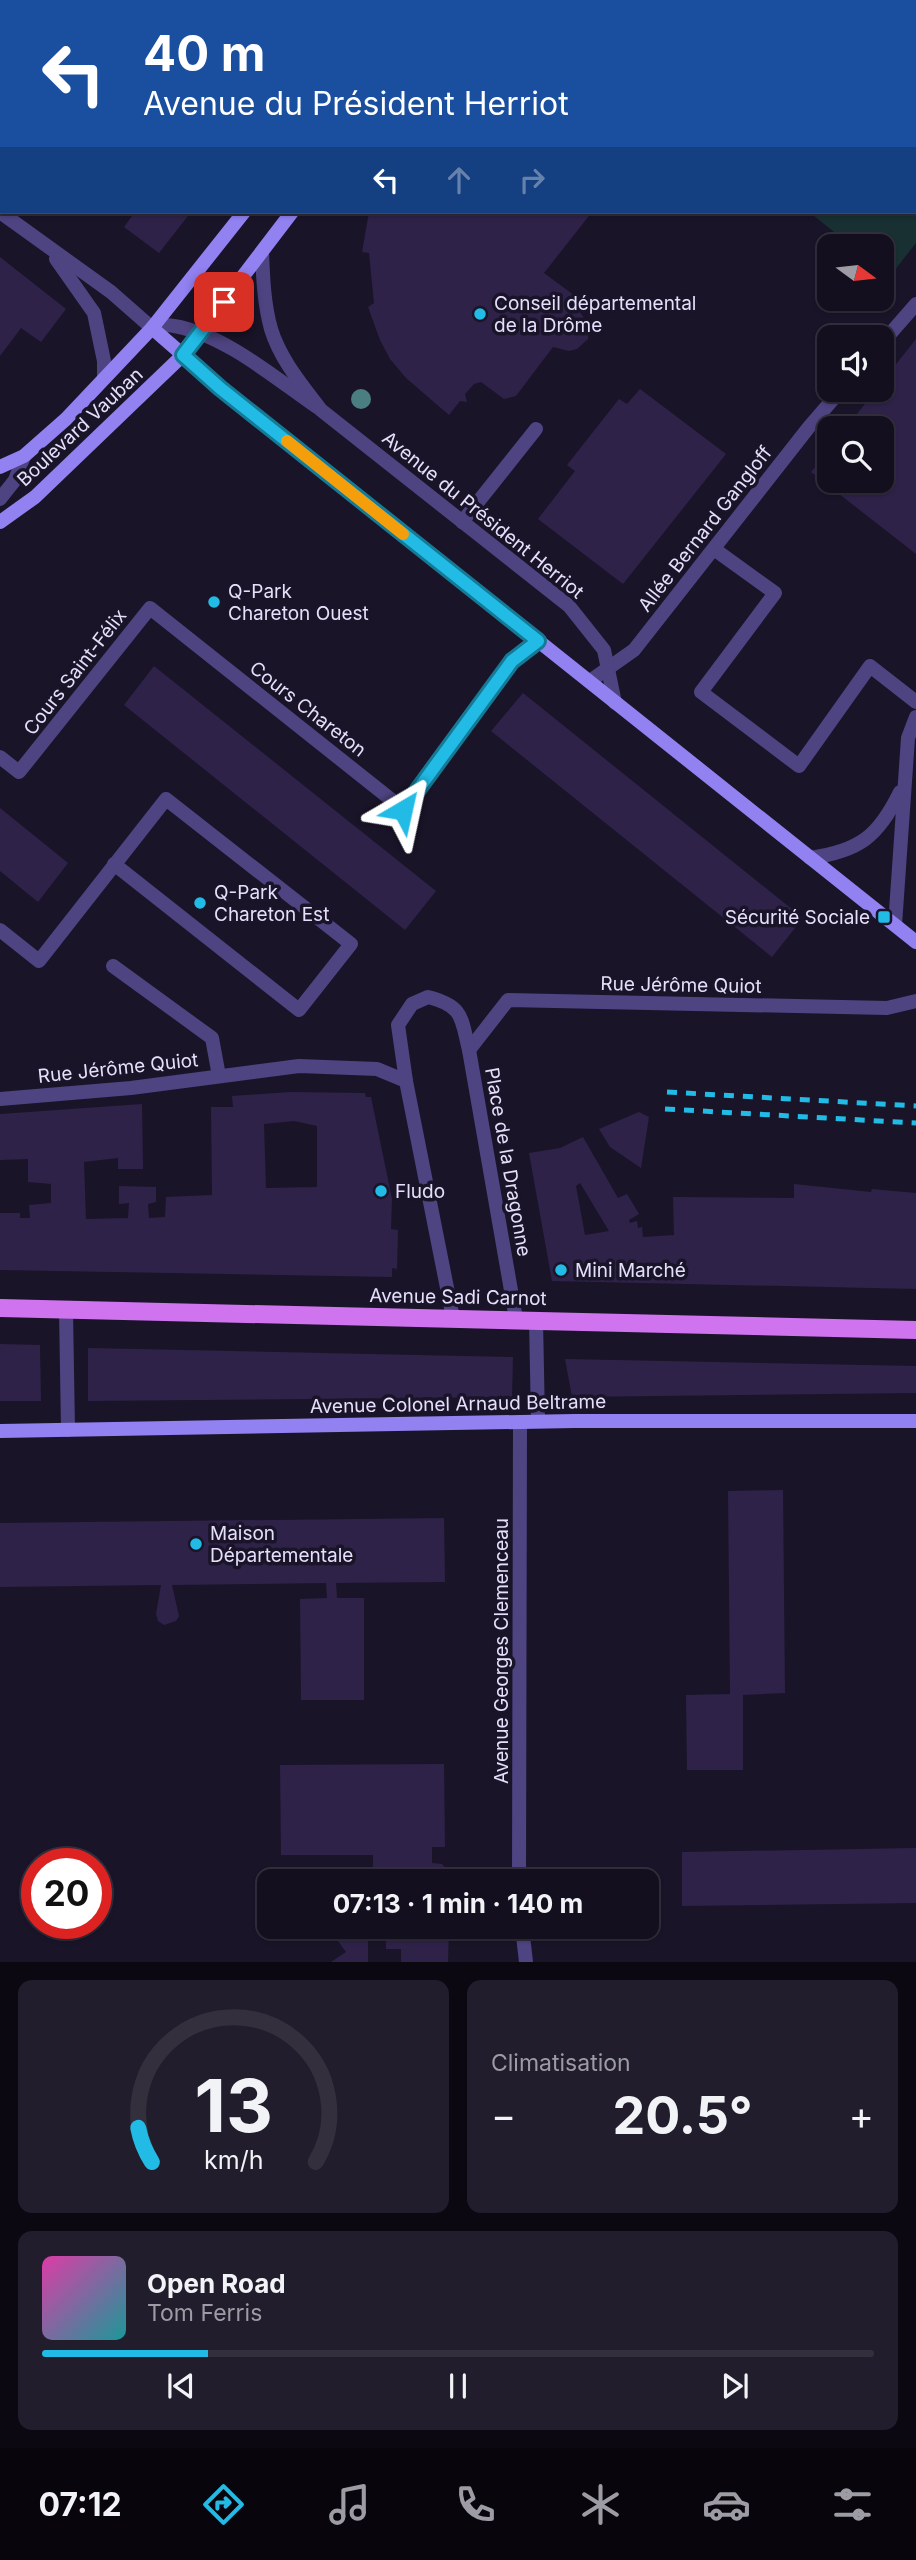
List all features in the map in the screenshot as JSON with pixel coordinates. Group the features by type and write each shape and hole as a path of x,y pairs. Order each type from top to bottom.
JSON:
{"main road":[{"name":"Boulevard Vauban","path":"0,467 24,456 66,419 152,328 242,214"},
{"name":"Boulevard Vauban","path":"0,522 34,498 183,355 290,214"},
{"path":"152,328 220,388 916,942"},
{"name":"Avenue Sadi Carnot","path":"0,1308 916,1330"},
{"name":"Avenue Colonel Arnaud Beltrame","path":"0,1431 538,1421 916,1421"}],"street":[{"path":"3,214 111,292 152,328 176,326 219,342 321,410"},
{"path":"49,249 94,313 104,361 104,378"},
{"path":"262,252 264,294 271,331 300,382 321,410"},
{"path":"894,329 916,304"},
{"name":"Allée Bernard Gangloff","path":"590,681 634,650 831,402"},
{"name":"Avenue du Président Herriot","path":"321,410 569,606 604,650 615,704"},
{"path":"462,522 536,429"},
{"path":"0,499 15,480 24,456"},
{"path":"714,549 775,593 701,692 799,765 870,666 916,702"},
{"name":"Cours Chareton","path":"150,608 403,810 512,661 538,641"},
{"name":"Cours Saint-Félix","path":"0,757 19,772 150,608"},
{"path":"895,925 908,737 916,717"},
{"path":"810,858 836,854 860,844 889,815 904,785"},
{"path":"0,930 39,961 114,864 166,799 351,944 299,1010 114,864"},
{"path":"113,966 212,1038 219,1076"},
{"name":"Place de la Dragonne","path":"406,1081 398,1025 412,1004 428,997 445,1001 460,1013 469,1050 516,1319"},
{"name":"Rue Jérôme Quiot","path":"469,1050 508,1000 887,1008 916,1001"},
{"name":"Rue Jérôme Quiot","path":"0,1099 131,1088 299,1066 377,1069 406,1081"},
{"path":"406,1081 453,1318"},
{"path":"66,1310 68,1430"},
{"path":"536,1320 538,1421"},
{"name":"Avenue Georges Clemenceau","path":"519,1869 520,1422"},
{"path":"523,1939 526,1962"}],"green space":[{"path":"812,214 916,214 916,243 894,271 894,234 837,234"}],"building":[{"path":"134,214 189,214 159,253 124,227"},
{"name":"Conseil départemental de la Drôme","path":"369,214 590,214 544,273 586,304 580,312 589,326 588,339 577,349 569,351 553,347 516,396 504,399 481,382 474,384 465,394 467,402 460,401 449,415 406,378 390,359 368,307 374,303 369,253 362,252"},
{"path":"0,257 66,309 41,342 21,328 0,356"},
{"path":"916,339 916,554 838,493 894,493 894,416 855,416 866,402 894,402 894,367"},
{"path":"640,389 726,454 623,584 538,519 575,471 567,465 619,399 627,404"},
{"path":"817,465 817,477 811,472"},
{"path":"154,666 436,891 405,930 124,705"},
{"path":"523,693 803,918 772,957 491,731"},
{"path":"0,808 68,863 38,902 0,871"},
{"path":"291,1092 365,1093 366,1097 371,1097 392,1199 391,1229 398,1230 397,1269 392,1268 392,1277 0,1270 0,1213 20,1213 20,1218 30,1218 29,1205 51,1203 51,1184 28,1182 28,1159 0,1160 0,1114 142,1104 143,1169 118,1169 118,1158 84,1162 86,1219 128,1218 129,1203 119,1204 119,1186 156,1187 156,1202 148,1204 149,1218 165,1217 166,1197 212,1195 211,1107 233,1107 232,1096","holes":["294,1121 317,1126 317,1187 266,1188 264,1124"]},
{"path":"639,1112 649,1117 641,1168 610,1147 599,1129"},
{"path":"583,1137 618,1198 627,1194 639,1214 629,1220 630,1223 637,1221 638,1228 642,1227 643,1237 674,1235 673,1197 794,1198 794,1184 871,1192 872,1189 916,1193 916,1289 552,1281 529,1153 560,1148","holes":["580,1183 609,1231 585,1235 576,1186"]},
{"path":"0,1344 40,1345 41,1401 0,1401"},
{"path":"88,1348 513,1357 512,1397 88,1401"},
{"path":"565,1359 916,1366 916,1393 572,1397"},
{"path":"783,1490 785,1693 743,1695 743,1770 687,1770 686,1695 730,1694 728,1491"},
{"path":"444,1518 445,1582 336,1583 337,1598 364,1598 364,1700 301,1700 300,1599 327,1598 326,1583 172,1585 179,1616 176,1621 164,1625 158,1621 156,1614 161,1585 0,1587 0,1523"},
{"path":"444,1764 445,1847 432,1847 432,1863 442,1864 446,1869 336,1869 373,1868 373,1855 281,1855 280,1765"},
{"path":"916,1848 916,1903 682,1906 682,1852"},
{"path":"336,1939 368,1939 368,1962 331,1962 346,1952"},
{"path":"386,1939 449,1939 448,1962 401,1962 401,1949 386,1949"}],"railway":[{"path":"667,1092 916,1106"},
{"path":"665,1109 916,1123"}],"slow traffic":[{"path":"287,441 403,534"}],"place":[{"name":"Conseil départemental de la Drôme","path":"480,314"},
{"name":"Q-Park Chareton Ouest","path":"214,602"},
{"name":"Q-Park Chareton Est","path":"200,903"},
{"name":"Sécurité Sociale","path":"884,917"},
{"name":"Fludo","path":"381,1191"},
{"name":"Mini Marché","path":"561,1270"},
{"name":"Maison Départementale","path":"196,1544"}],"route":[{"path":"224,302 183,355 220,388 538,641 512,661 403,810"}]}
